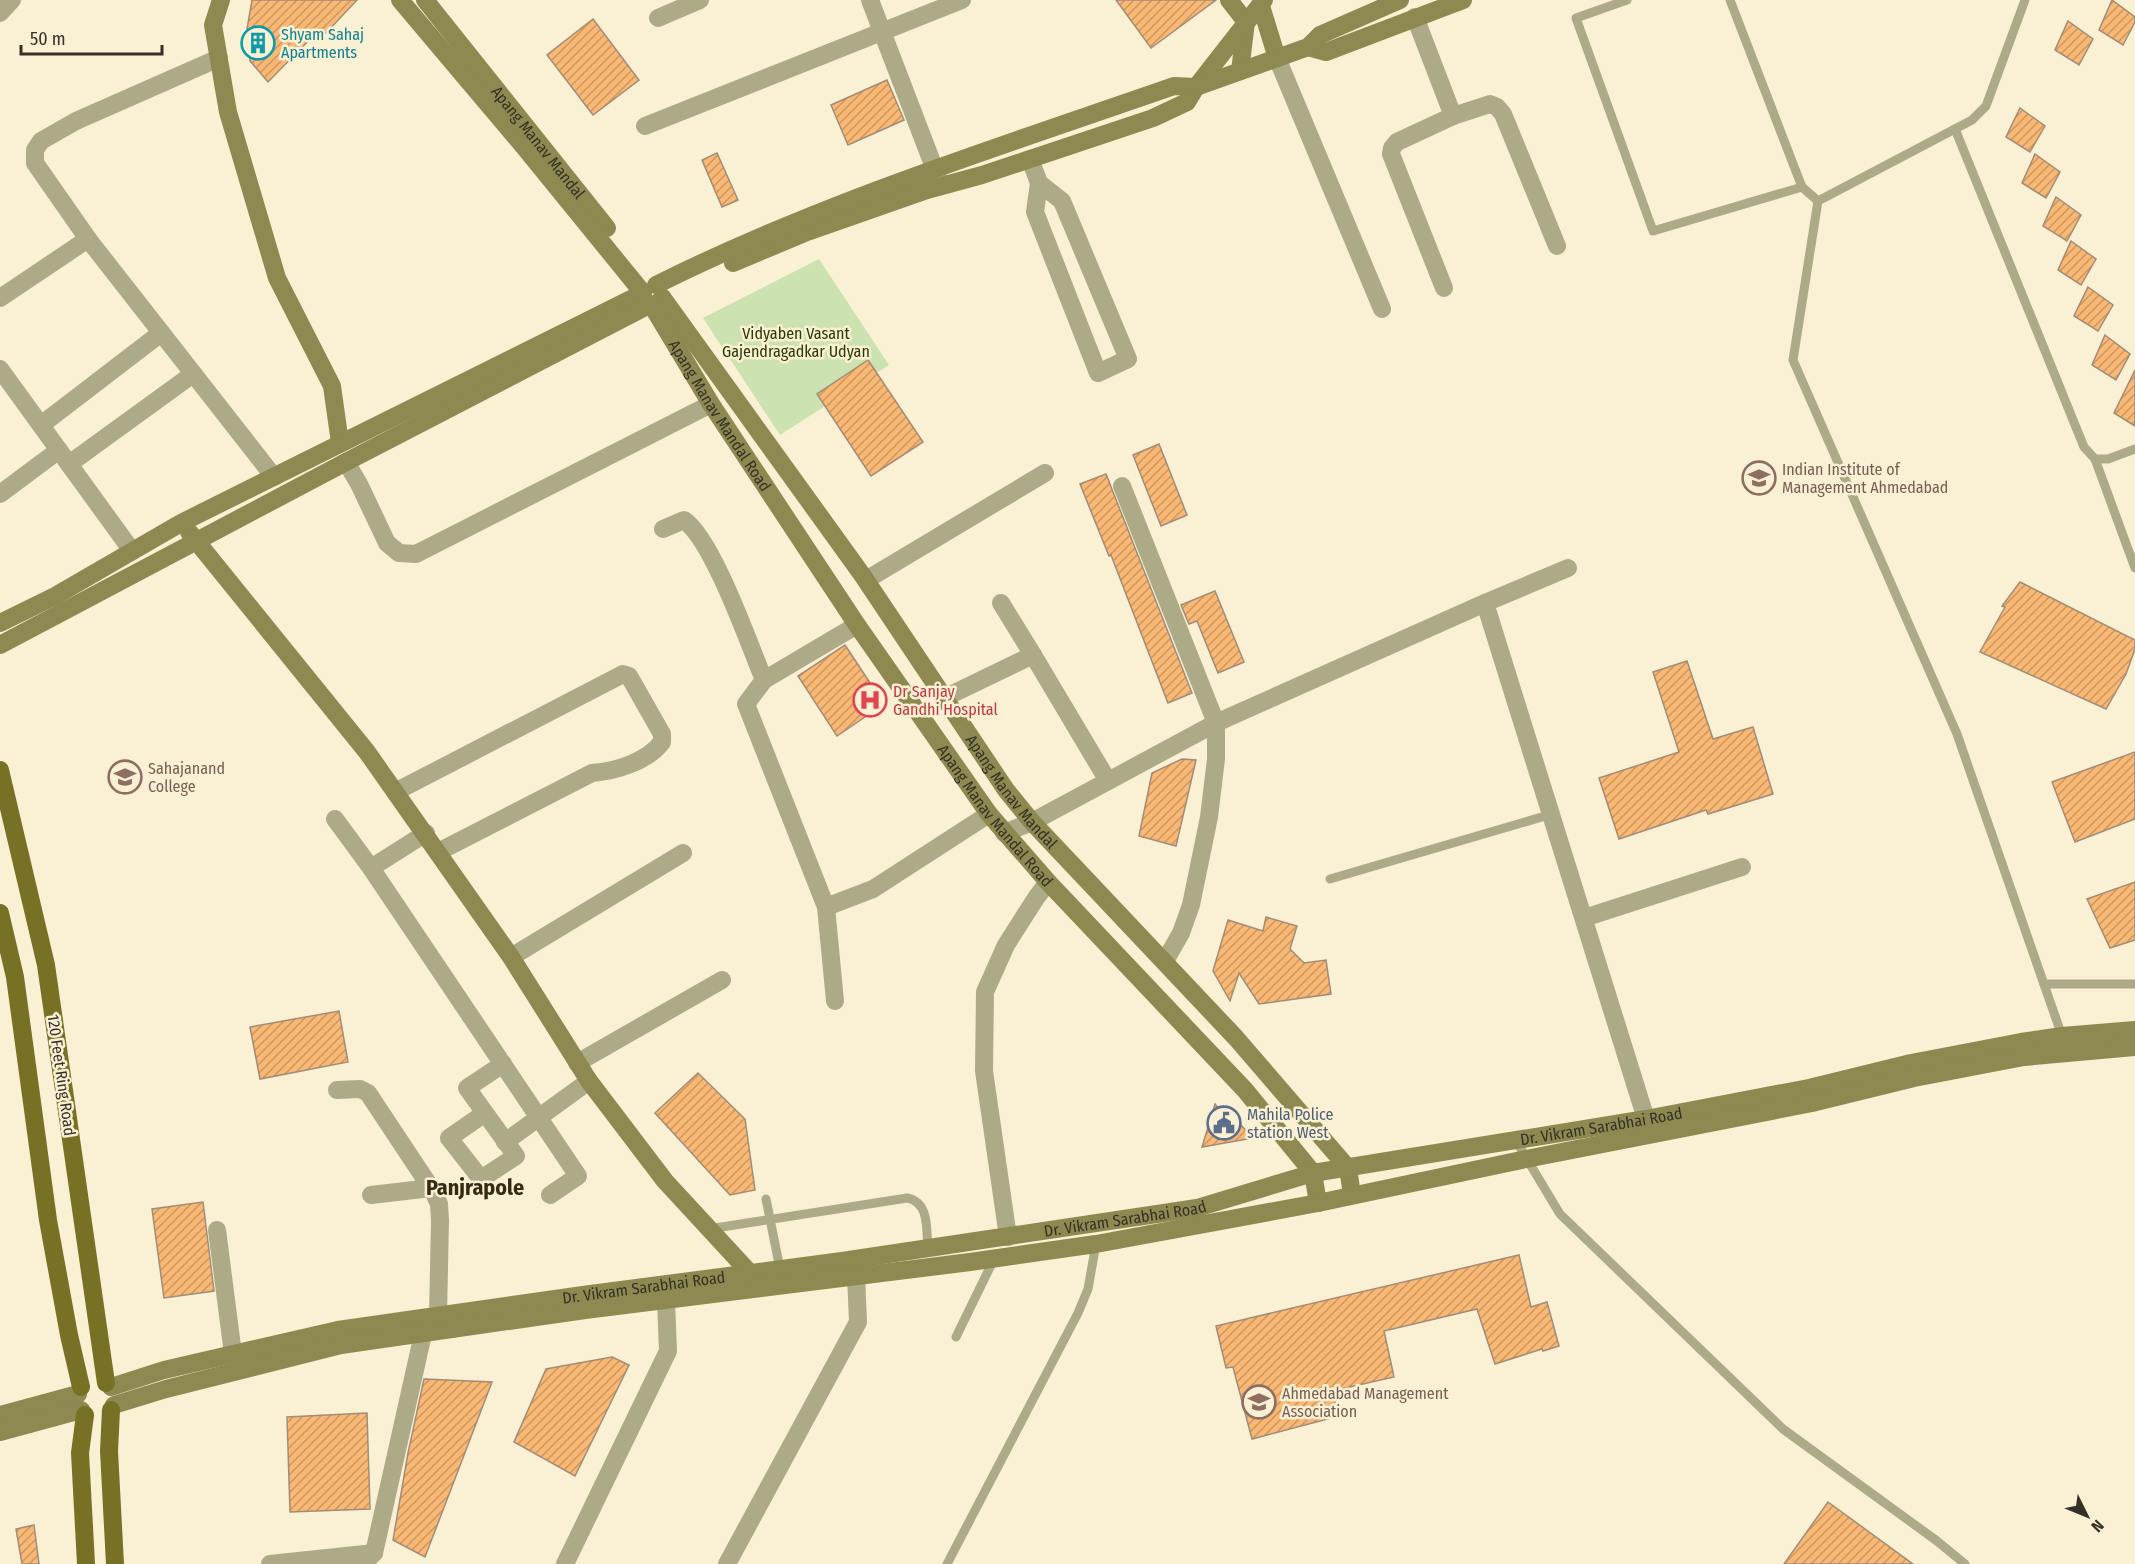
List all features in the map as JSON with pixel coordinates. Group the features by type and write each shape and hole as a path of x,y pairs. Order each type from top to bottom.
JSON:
{"main road":[{"name":"120 Feet Ring Road","path":"0,770 45,965 110,1396 109,1452 115,1564"},
{"name":"120 Feet Ring Road","path":"0,913 15,977 48,1220 81,1402 80,1453 86,1564"},
{"path":"93,1380 110,1396 99,1417 81,1402 93,1380"}],"street":[{"path":"0,14 12,0"},
{"path":"221,0 213,25 228,112 278,278 332,387 340,443"},
{"name":"Apang Manav Mandal Road","path":"400,0 525,148 654,293 711,404 857,625 989,814 1048,882 1245,1090 1313,1173 1318,1203"},
{"name":"Apang Manav Mandal","path":"424,0 654,293 865,578 1006,790 1032,822 1236,1038 1348,1168"},
{"path":"658,18 700,0"},
{"path":"870,0 941,186"},
{"path":"645,126 962,0"},
{"path":"1229,0 1246,22 1240,71"},
{"path":"0,623 56,596 181,523 340,443 654,293 796,222 936,168 1174,86 1196,87 1308,47 1320,35 1400,0"},
{"path":"1308,47 1326,52 1412,8 1462,0"},
{"path":"0,645 346,462 654,293 807,232 1153,118 1188,102 1196,87 1262,3"},
{"path":"1262,3 1277,58 1382,309"},
{"path":"1412,8 1453,116"},
{"path":"219,58 76,121 41,141 35,150 35,163 88,239 274,477"},
{"path":"1444,288 1391,154 1396,142 1453,116 1490,104 1497,107 1503,114 1557,246"},
{"path":"1030,159 1039,183 1035,212 1098,373 1128,359 1062,201 1039,183"},
{"path":"0,298 88,239"},
{"path":"41,425 161,333"},
{"path":"0,369 132,551"},
{"path":"0,494 64,457 193,374"},
{"path":"346,462 387,543 399,554 416,554 711,404"},
{"path":"837,593 1045,473"},
{"path":"1122,486 1216,723 1216,759 1209,817 1191,905 1181,933 1165,962"},
{"path":"663,529 684,520 692,526 717,569 764,680"},
{"path":"181,523 367,752 511,957 589,1081 665,1181 751,1281"},
{"path":"1004,833 1032,822 1216,723 1568,568"},
{"path":"1001,603 1108,781"},
{"path":"1485,603 1646,1119"},
{"path":"835,1001 826,907 746,704 764,680 857,625"},
{"path":"944,698 1033,655"},
{"path":"395,792 623,674 629,676 662,734 662,742 656,751 615,771 592,773 438,852"},
{"path":"826,907 873,889 989,814"},
{"path":"335,819 371,868 578,1176 550,1195"},
{"path":"371,868 426,833"},
{"path":"511,957 683,853"},
{"path":"1584,918 1742,867"},
{"path":"1008,1237 984,1071 985,992 1006,945 1048,882"},
{"path":"577,1063 722,980"},
{"name":"Dr. Vikram Sarabhai Road","path":"110,1396 166,1389 341,1345 666,1299 751,1281 780,1269 1197,1208 1313,1173 1646,1119 1809,1088 1911,1063 2063,1044 2135,1030"},
{"name":"Dr. Vikram Sarabhai Road","path":"110,1396 164,1370 338,1330 583,1294 856,1275 994,1259 1096,1244 1318,1203 1526,1159 1812,1103 1914,1078 2024,1057 2063,1044 2135,1047"},
{"path":"484,1113 449,1138 481,1179 516,1156 467,1088 503,1064"},
{"path":"505,1142 589,1081"},
{"path":"337,1090 360,1089 368,1093 431,1188 439,1204 438,1316"},
{"path":"1348,1168 1352,1196"},
{"path":"371,1195 431,1188"},
{"path":"217,1230 233,1354"},
{"path":"727,1564 858,1322 856,1275"},
{"path":"565,1564 668,1351 666,1299"},
{"path":"270,1564 369,1558 423,1334"},
{"path":"0,1415 81,1402"},
{"path":"0,1432 81,1402"}],"lane":[{"path":"1627,0 1576,18 1653,231 1802,187"},
{"path":"1730,0 1802,187 1818,201"},
{"path":"1818,201 1972,120 1986,106 2025,0"},
{"path":"1955,129 2084,447 2096,459 2135,568"},
{"path":"1818,201 1793,360 1957,734 2063,1044"},
{"path":"2096,459 2109,459 2135,449"},
{"path":"1330,879 1552,814"},
{"path":"2044,984 2135,984"},
{"path":"1516,1141 1560,1214 1784,1429 1965,1564"},
{"path":"708,1229 907,1198 919,1203 924,1212 928,1249"},
{"path":"766,1199 780,1269"},
{"path":"947,1564 1078,1313 1088,1289 1096,1244"},
{"path":"956,1337 994,1259"}],"green space":[{"name":"Vidyaben Vasant Gajendragadkar Udyan","path":"819,259 889,365 780,435 703,318"}],"building":[{"path":"252,0 357,0 325,34 320,29 268,82 250,61 247,29"},
{"path":"1116,0 1216,0 1151,48"},
{"path":"2112,0 2135,17 2135,22 2123,45 2099,30"},
{"path":"593,19 639,80 593,115 547,55"},
{"path":"2068,21 2093,39 2079,65 2055,50"},
{"path":"887,80 904,120 848,145 831,105"},
{"path":"2020,108 2045,126 2030,152 2006,137"},
{"path":"717,153 738,200 722,207 702,160"},
{"path":"2035,154 2060,172 2046,198 2022,183"},
{"path":"2056,197 2081,215 2067,241 2043,226"},
{"path":"2071,241 2096,259 2081,285 2058,270"},
{"path":"2088,287 2113,305 2098,331 2074,316"},
{"path":"2105,335 2130,354 2116,380 2092,365"},
{"path":"868,360 923,442 871,476 817,394"},
{"path":"2135,370 2135,426 2114,413"},
{"path":"1159,444 1187,515 1161,526 1133,455"},
{"path":"1106,474 1192,693 1168,703 1111,555 1109,556 1080,484"},
{"path":"2020,582 2135,640 2135,649 2126,674 2106,709 1980,652 2005,607 2002,606"},
{"path":"1215,591 1244,662 1218,673 1197,621 1189,624 1181,605"},
{"path":"845,645 884,704 837,736 798,676"},
{"path":"1687,661 1713,739 1753,727 1773,794 1708,814 1706,810 1619,839 1599,778 1679,752 1653,672"},
{"path":"2135,752 2135,819 2075,842 2052,782"},
{"path":"1182,759 1196,760 1176,846 1139,836 1152,773"},
{"path":"2135,882 2135,940 2110,948 2087,899"},
{"path":"1266,917 1297,926 1290,949 1304,963 1326,960 1331,994 1259,1004 1239,973 1230,1001 1213,971 1228,920 1263,931"},
{"path":"339,1011 348,1062 260,1079 250,1027"},
{"path":"698,1073 745,1119 755,1190 730,1195 655,1113"},
{"name":"Mahila Police station West","path":"1215,1104 1219,1109 1223,1106 1253,1138 1202,1147"},
{"path":"203,1202 214,1291 164,1298 152,1209"},
{"path":"1519,1255 1531,1307 1547,1302 1559,1346 1495,1364 1477,1309 1384,1331 1394,1377 1332,1391 1339,1416 1252,1439 1233,1367 1226,1368 1216,1326"},
{"path":"612,1357 629,1365 575,1476 514,1442 546,1369"},
{"path":"424,1379 492,1382 425,1557 393,1540"},
{"path":"367,1413 370,1509 290,1512 287,1417"},
{"path":"1828,1502 1913,1564 1784,1564"},
{"path":"34,1525 39,1564 22,1564 16,1529"}],"place":[{"name":"Shyam Sahaj Apartments","path":"258,43"},
{"name":"Indian Institute of Management Ahmedabad","path":"1759,478"},
{"name":"Dr Sanjay Gandhi Hospital","path":"870,700"},
{"name":"Sahajanand College","path":"125,777"},
{"name":"Mahila Police station West","path":"1224,1123"},
{"name":"Ahmedabad Management Association","path":"1259,1402"}],"district":[{"name":"Panjrapole","path":"475,1187"}]}
